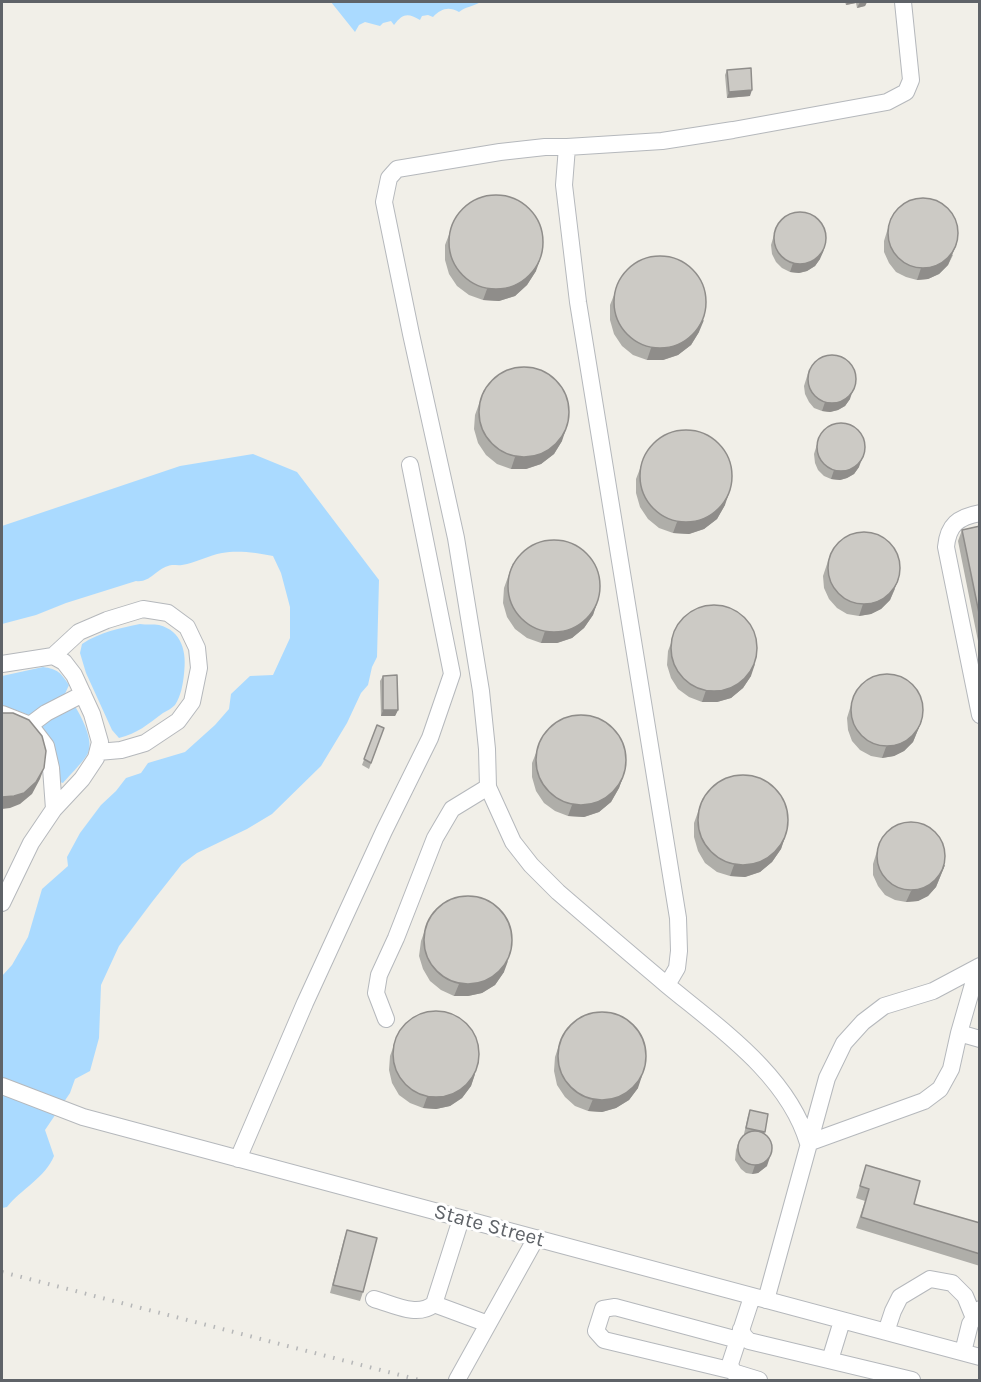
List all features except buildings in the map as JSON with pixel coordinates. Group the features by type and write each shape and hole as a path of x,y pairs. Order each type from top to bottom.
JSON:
{"street":[{"path":"808,1143 804,1129 790,1104 768,1074 739,1045 558,892 531,865 513,842 488,787 481,692 456,538 384,202 389,178 397,169 545,147 662,141 887,102 906,92 911,80 903,2"},
{"path":"567,147 564,185 578,302 678,918 677,968 667,985"},
{"path":"238,1159 310,992 384,831 430,738 452,674 410,465"},
{"path":"980,513 967,516 954,524 947,536 946,547 980,715"},
{"path":"2,664 53,656 79,632 106,620 143,609 168,613 187,627 197,648 199,668 192,702 178,721 145,743 121,750 98,752"},
{"path":"2,903 31,843 54,809 82,779 98,752 100,742 92,714 83,694 74,675 64,662 53,656"},
{"path":"30,725 46,713 83,694"},
{"path":"2,714 30,725 46,746 51,768 54,809"},
{"path":"386,1019 376,993 379,975 435,838 452,809 488,787"},
{"path":"808,1143 924,1101 940,1089 951,1069 979,966"},
{"path":"728,1372 740,1334 759,1298 827,1078 844,1043 862,1022 884,1006 933,991 979,966"},
{"path":"959,1033 980,1039"},
{"name":"State Street","path":"2,1086 82,1117 971,1355"},
{"path":"374,1299 416,1311 428,1309 434,1304 461,1219"},
{"path":"457,1380 536,1238"},
{"path":"886,1332 900,1297 930,1279 952,1283 965,1296 977,1314 970,1324 971,1355"},
{"path":"434,1304 488,1324"},
{"path":"759,1380 604,1340 596,1331 603,1309 615,1307 740,1334 749,1341 912,1380"},
{"path":"830,1360 842,1321"}],"water":[{"path":"331,2 481,2 459,12 445,9 433,17 422,16 420,20 406,15 394,25 391,21 380,26 365,22 359,25 355,32"},
{"path":"253,454 297,472 379,580 377,657 368,685 361,693 347,723 321,766 272,814 197,853 182,864 119,946 101,985 99,1038 90,1071 75,1079 70,1093 45,1130 54,1156 39,1177 7,1207 2,1208 2,976 12,965 28,937 42,889 68,866 67,857 80,833 101,805 126,778 141,773 148,763 185,752 229,709 231,694 250,676 273,675 290,638 290,607 281,573 273,556 228,552 187,564 168,566 145,580 2,624 2,526 180,466"},
{"path":"140,624 159,625 178,637 185,658 182,686 174,706 132,734 119,738 112,730 86,673 80,653 82,644 96,636"},
{"path":"43,667 56,670 69,685 64,696 29,715 2,705 2,676"},
{"path":"66,707 76,708 90,742 84,760 63,783 57,781 51,744 39,724"}],"railway":[{"path":"2,1272 419,1380"}]}
